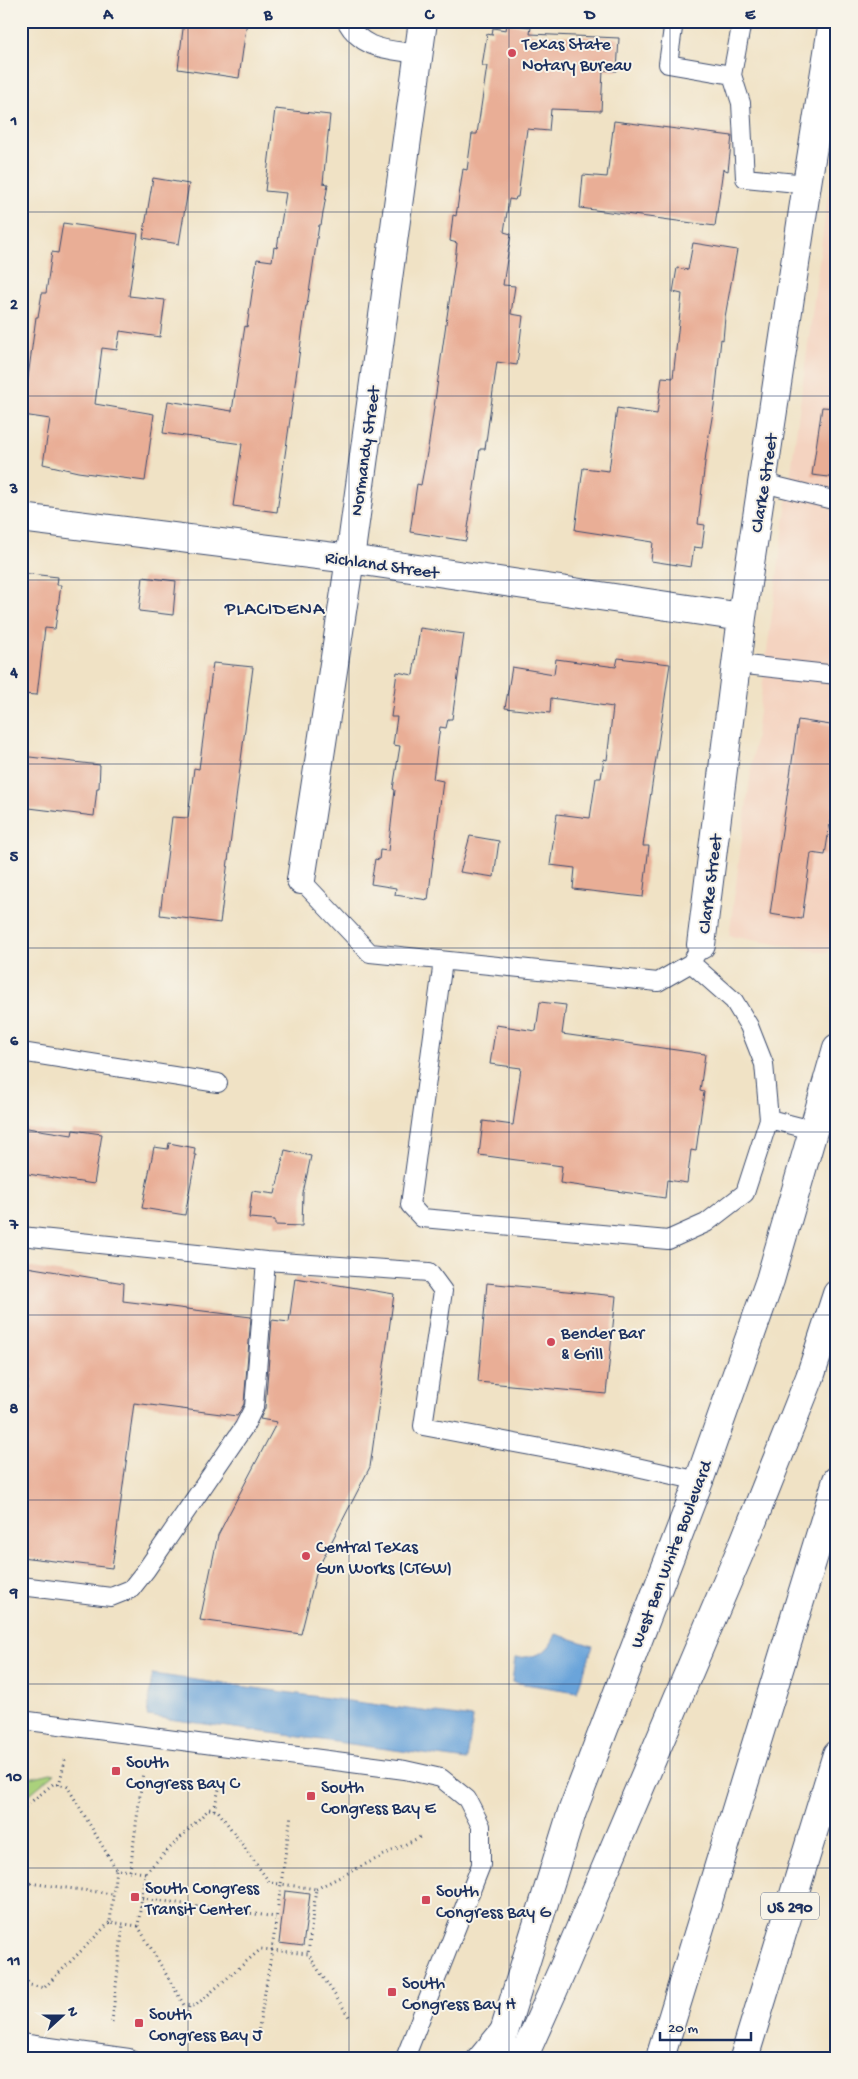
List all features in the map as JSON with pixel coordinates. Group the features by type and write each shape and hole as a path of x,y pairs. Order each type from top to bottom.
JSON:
{"main road":[{"name":"Normandy Street","path":"301,880 350,558 423,21"},
{"name":"Clarke Street","path":"696,954 742,617 833,21"},
{"name":"Richland Street","path":"21,518 350,558 742,617"},
{"name":"West Ben White Boulevard","path":"496,2058 572,1812 699,1481 770,1280 837,1048"},
{"path":"523,2058 746,1540 810,1377 837,1294"},
{"path":"660,2058 837,1480"},
{"name":"US 290","path":"744,2058 837,1754"}],"lane":[{"path":"346,21 353,33 361,41 379,48 418,54"},
{"path":"674,21 668,64 732,75"},
{"path":"742,21 732,75 741,103 745,178 807,184"},
{"path":"763,483 837,501"},
{"path":"737,664 837,675"},
{"path":"301,880 370,953 658,982 696,954 734,1001 749,1026 764,1064 769,1119 745,1193 706,1223 668,1240 422,1218 410,1205 443,961"},
{"path":"21,1052 218,1083"},
{"path":"769,1119 812,1130"},
{"path":"21,1236 266,1261 429,1272 443,1291 423,1426 601,1459 699,1481"},
{"path":"21,1586 111,1596 131,1589 146,1570 244,1427 254,1407 266,1261"},
{"path":"21,1720 405,1770 441,1778 468,1799 481,1826 481,1865 405,2058"},
{"path":"476,2058 506,2021"},
{"path":"21,2043 101,2056 129,2058"}],"path":[{"path":"59,1785 65,1760"},
{"path":"130,1871 143,1772"},
{"path":"21,1810 52,1784 67,1786 116,1869 110,1922 44,1988 35,1989 21,1974"},
{"path":"214,1810 219,1789"},
{"path":"308,1954 261,1949 195,2006 184,2005 138,1926 145,1873 209,1809 218,1811 270,1883 316,1888 422,1836"},
{"path":"257,2039 291,1815"},
{"path":"116,1869 145,1873"},
{"path":"21,1882 113,1894"},
{"path":"316,1888 308,1954 350,2018"},
{"path":"142,1898 276,1917"},
{"path":"110,1922 138,1926"},
{"path":"112,2022 123,1924"},
{"path":"188,2006 188,2013"}],"shaded area":[{"path":"837,127 837,922 828,953 729,936"}],"green space":[{"path":"51,1773 54,1774 21,1801 21,1780"}],"water":[{"path":"556,1634 593,1646 577,1692 512,1682 515,1658 540,1654 549,1647"},
{"path":"152,1674 473,1718 467,1760 147,1716"}],"building":[{"path":"184,21 247,21 239,78 178,69"},
{"path":"507,24 531,27 530,34 619,38 617,71 603,70 601,111 551,109 549,131 527,129 518,197 515,200 509,199 504,232 511,234 503,285 515,286 511,314 523,316 517,365 497,362 485,449 480,449 466,541 410,532 417,484 421,485 429,442 455,261 457,243 450,241 453,215 456,216 463,169 467,170 472,134 477,134 487,66 482,66 487,34 492,35 493,28 506,30"},
{"path":"275,109 330,115 323,183 328,184 321,225 319,225 306,306 277,512 233,506 242,444 163,433 168,401 232,411 257,259 272,261 274,247 277,248 286,193 265,191"},
{"path":"614,121 732,136 728,171 723,169 715,226 580,208 583,175 607,177"},
{"path":"153,178 189,184 179,244 143,238"},
{"path":"63,223 138,234 129,296 165,300 160,337 120,331 117,350 102,348 95,404 154,414 145,481 78,472 43,464 50,419 23,415 36,317 38,317 42,293 46,293 52,252 58,253"},
{"path":"693,243 737,250 725,317 723,340 721,339 714,406 706,453 698,524 705,525 702,548 694,547 691,567 651,561 653,542 575,530 583,468 609,471 617,408 657,414 662,377 673,378 682,294 673,292 677,268 688,270"},
{"path":"822,407 837,408 837,478 812,475"},
{"path":"21,573 58,577 57,585 61,585 55,629 45,628 37,695 21,694"},
{"path":"143,577 176,581 173,615 139,611"},
{"path":"420,628 464,634 452,719 448,719 446,728 440,727 433,779 443,781 428,900 395,895 396,888 371,884 375,859 379,860 380,850 388,851 395,790 393,789 400,746 393,745 397,717 391,717 397,672 413,675"},
{"path":"618,658 670,664 643,846 649,846 643,897 573,889 575,868 550,865 557,814 590,818 596,778 601,778 604,759 607,760 613,707 551,698 550,713 505,708 512,667 554,674 556,659 616,667"},
{"path":"213,663 253,667 220,923 160,915 172,817 188,818 194,768 199,769"},
{"path":"798,720 837,726 837,778 825,855 811,853 802,919 770,914"},
{"path":"21,756 100,765 99,788 97,788 94,816 21,807"},
{"path":"470,836 499,841 494,877 460,872"},
{"path":"540,1002 566,1005 562,1034 705,1054 700,1091 704,1092 696,1151 691,1150 687,1183 667,1180 665,1198 560,1183 562,1166 479,1155 483,1121 513,1125 521,1068 490,1064 496,1025 536,1031"},
{"path":"21,1127 72,1135 73,1130 102,1134 94,1184 21,1173"},
{"path":"169,1143 195,1148 194,1155 196,1155 185,1215 142,1208 154,1147 168,1149"},
{"path":"285,1150 311,1156 303,1193 302,1226 275,1225 275,1220 249,1218 252,1191 275,1194"},
{"path":"21,1266 124,1283 123,1301 251,1317 244,1404 237,1416 134,1403 112,1568 21,1557 21,1425 28,1381 21,1380"},
{"path":"295,1278 394,1294 370,1467 317,1570 301,1634 200,1620 218,1535 277,1422 260,1419 265,1408 272,1320 289,1322"},
{"path":"487,1283 616,1296 606,1394 478,1382"},
{"path":"285,1891 310,1894 303,1946 279,1943"}],"place":[{"name":"Texas State Notary Bureau","path":"512,53"},
{"name":"Bender Bar & Grill","path":"551,1342"},
{"name":"Central Texas Gun Works (CTGW)","path":"306,1556"},
{"name":"South Congress Bay C","path":"116,1771"},
{"name":"South Congress Bay E","path":"311,1796"},
{"name":"South Congress Transit Center","path":"135,1897"},
{"name":"South Congress Bay G","path":"426,1900"},
{"name":"South Congress Bay H","path":"392,1992"},
{"name":"South Congress Bay J","path":"139,2023"}],"district":[{"name":"PLACIDENA","path":"275,607"}]}
